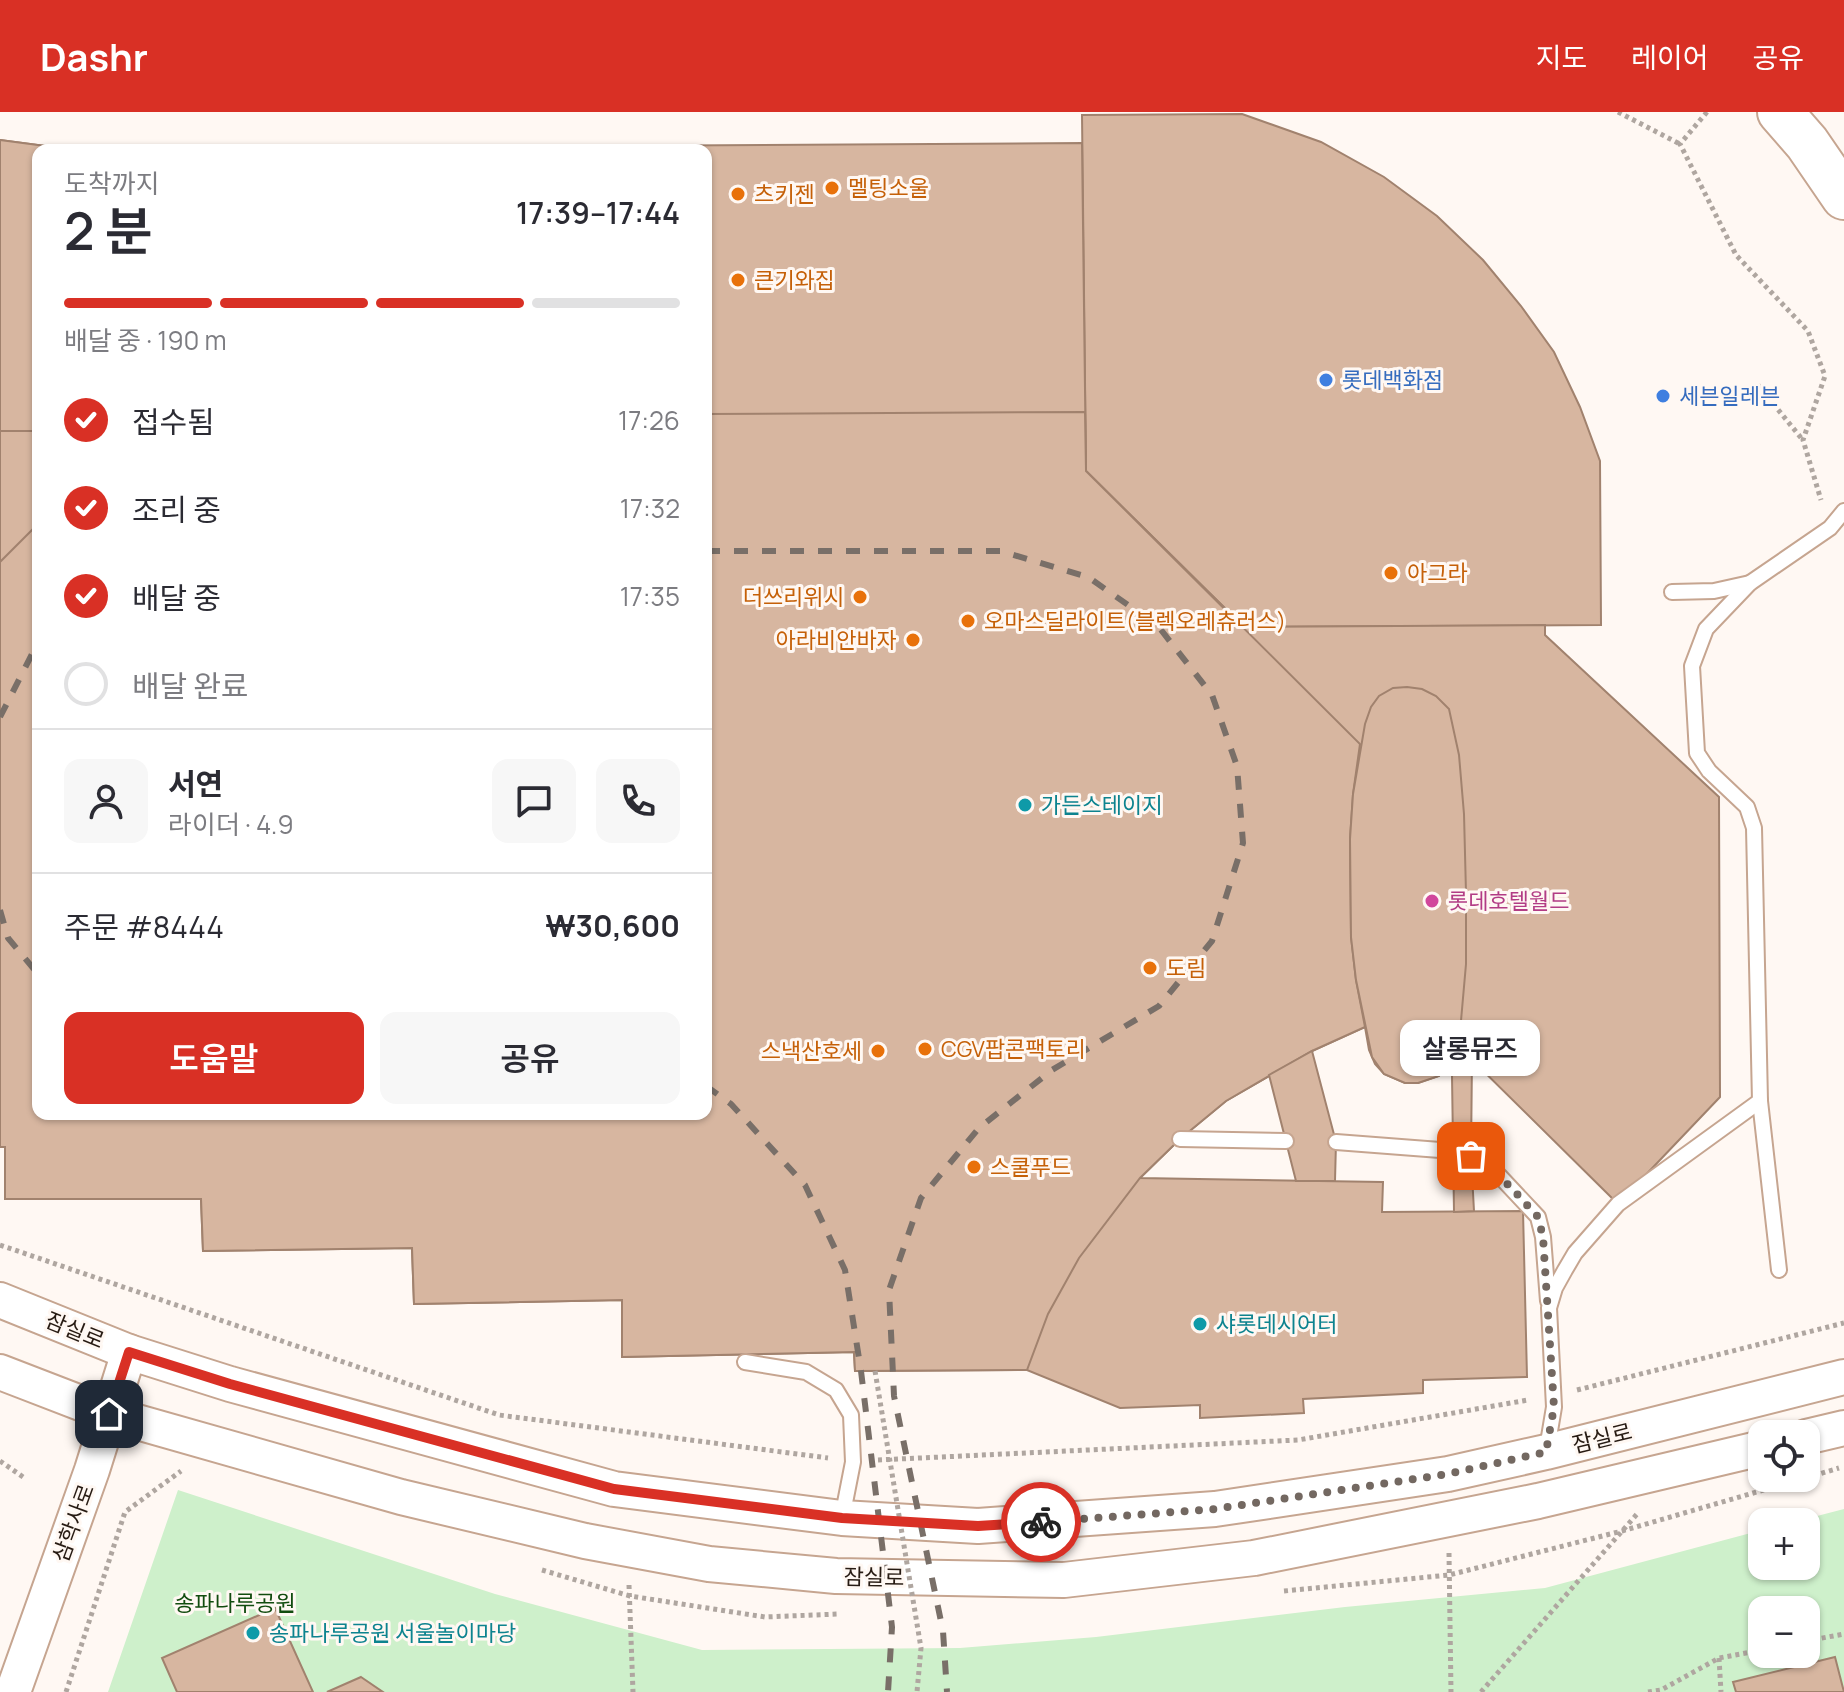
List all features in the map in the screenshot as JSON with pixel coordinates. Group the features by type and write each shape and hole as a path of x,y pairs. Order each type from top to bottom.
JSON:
{"main road":[{"path":"1780,112 1807,143 1844,197"}],"street":[{"name":"잠실로","path":"0,1300 129,1352 230,1384 614,1489 842,1518 978,1526 1215,1509 1448,1474 1844,1377"},
{"name":"삼학사로","path":"13,1692 92,1470 129,1352"},
{"name":"잠실로","path":"0,1372 109,1414 401,1497 585,1541 709,1564 836,1576 1064,1580 1254,1558 1538,1501 1748,1451"},
{"path":"1820,1434 1844,1428"}],"lane":[{"path":"1779,1270 1760,1101 1754,828 1747,807 1709,771 1697,753 1692,666 1706,629 1750,583 1830,528 1844,511"},
{"path":"1672,592 1714,591 1750,583"},
{"path":"1549,1308 1555,1288 1575,1253 1618,1204 1760,1101"},
{"path":"1180,1139 1286,1141"},
{"path":"1336,1142 1453,1151"},
{"path":"1471,1156 1493,1169 1538,1217 1543,1237 1554,1395 1546,1452"},
{"path":"745,1362 806,1372 836,1390 851,1415 853,1462 842,1518"}],"path":[{"path":"1618,112 1680,144 1736,255 1808,331 1825,376 1803,440"},
{"path":"1680,144 1707,112"},
{"path":"1758,385 1803,440 1830,528"},
{"path":"0,1245 499,1415 853,1462 1298,1440 1554,1395 1844,1323"},
{"path":"875,1371 921,1648 917,1692"},
{"path":"0,1461 26,1479"},
{"path":"1820,1474 1844,1467"},
{"path":"1481,1692 1677,1468"},
{"path":"66,1692 125,1512"},
{"path":"1448,1520 1451,1692"},
{"path":"628,1549 633,1692"},
{"path":"1820,1638 1844,1634"},
{"path":"1648,1692 1661,1690 1719,1658 1748,1653"},
{"path":"1719,1658 1721,1692"}],"green space":[{"name":"송파나루공원","path":"178,1490 495,1594 702,1650 960,1648 1096,1637 1345,1607 1545,1588 1748,1534 1748,1580 1820,1580 1820,1515 1844,1509 1844,1692 108,1692"}],"building":[{"name":"롯데백화점","path":"1242,114 1321,142 1384,177 1437,216 1483,260 1554,352 1580,407 1600,461 1601,625 1244,627 1086,471 1082,115"},
{"path":"0,140 32,144 32,1120 712,1120 712,145 1082,143 1086,471 1244,627 1545,625 1545,635 1719,797 1720,1097 1618,1204 1457,1045 1453,1060 1439,1076 1418,1083 1405,1083 1384,1074 1375,1064 1365,1027 1312,1051 1226,1101 1140,1178 1383,1182 1382,1212 1523,1211 1527,1377 1423,1380 1423,1393 1303,1399 1304,1413 1200,1418 1200,1405 1120,1408 1027,1370 855,1371 854,1352 622,1357 622,1300 414,1304 412,1248 203,1251 201,1199 5,1199 5,1147 0,1147"},
{"path":"0,140 32,144 32,431 0,431"},
{"path":"1085,412 1086,471 1360,744 1350,839 1351,937 1365,1027 1312,1051 1226,1101 1140,1178 1079,1258 1048,1314 1027,1370 855,1371 854,1352 622,1357 622,1300 414,1304 412,1248 203,1251 201,1199 5,1199 5,1147 0,1147 0,562 32,530 32,1120 712,1120 712,414"},
{"name":"롯데호텔월드","path":"1393,688 1422,689 1436,696 1449,709 1459,755 1464,814 1466,964 1460,1032 1453,1060 1439,1076 1418,1083 1405,1083 1384,1074 1372,1057 1356,980 1351,937 1350,839 1353,794 1365,724 1379,696"},
{"path":"1457,1045 1472,1058 1474,1211 1454,1212 1452,1076"},
{"path":"1312,1051 1336,1142 1335,1181 1296,1181 1269,1075"},
{"name":"송파나루공원 서울놀이마당","path":"275,1608 313,1692 177,1692 162,1658"},
{"path":"1835,1657 1844,1692 1736,1692 1733,1682 1790,1668 1820,1668 1820,1661"},
{"name":"송파나루공원 서울놀이마당","path":"361,1677 383,1692 327,1692"}],"railway":[{"path":"712,551 1000,551 1088,577 1158,626 1212,695 1237,766 1243,843 1212,941 1159,1006 1052,1070 979,1128 921,1198 889,1290 894,1396 943,1631 947,1692"},
{"path":"0,717 32,654"},
{"path":"0,910 8,938 32,967"},
{"path":"712,1090 731,1104 805,1185 845,1270 861,1371 892,1627 888,1692"}],"way so far":[{"path":"1041,1522 1215,1509 1448,1474 1546,1452 1554,1407 1549,1308 1543,1237 1538,1217 1493,1169 1471,1156"}],"place":[{"name":"멜팅소울","path":"832,188"},
{"name":"츠키젠","path":"738,194"},
{"name":"큰기와집","path":"738,280"},
{"name":"롯데백화점","path":"1326,380"},
{"name":"세븐일레븐","path":"1663,396"},
{"name":"아그라","path":"1391,573"},
{"name":"더쓰리위시","path":"860,597"},
{"name":"오마스딜라이트(블렉오레츄러스)","path":"968,621"},
{"name":"아라비안바자","path":"913,640"},
{"name":"가든스테이지","path":"1025,805"},
{"name":"롯데호텔월드","path":"1432,901"},
{"name":"도림","path":"1150,968"},
{"name":"CGV팝콘팩토리","path":"925,1049"},
{"name":"스낵산호세","path":"878,1051"},
{"name":"살롱뮤즈","path":"1471,1156"},
{"name":"스쿨푸드","path":"974,1167"},
{"name":"샤롯데시어터","path":"1200,1324"},
{"name":"송파나루공원 서울놀이마당","path":"253,1633"}],"route":[{"path":"109,1414 129,1352 230,1384 614,1489 842,1518 978,1526 1041,1522"}]}
